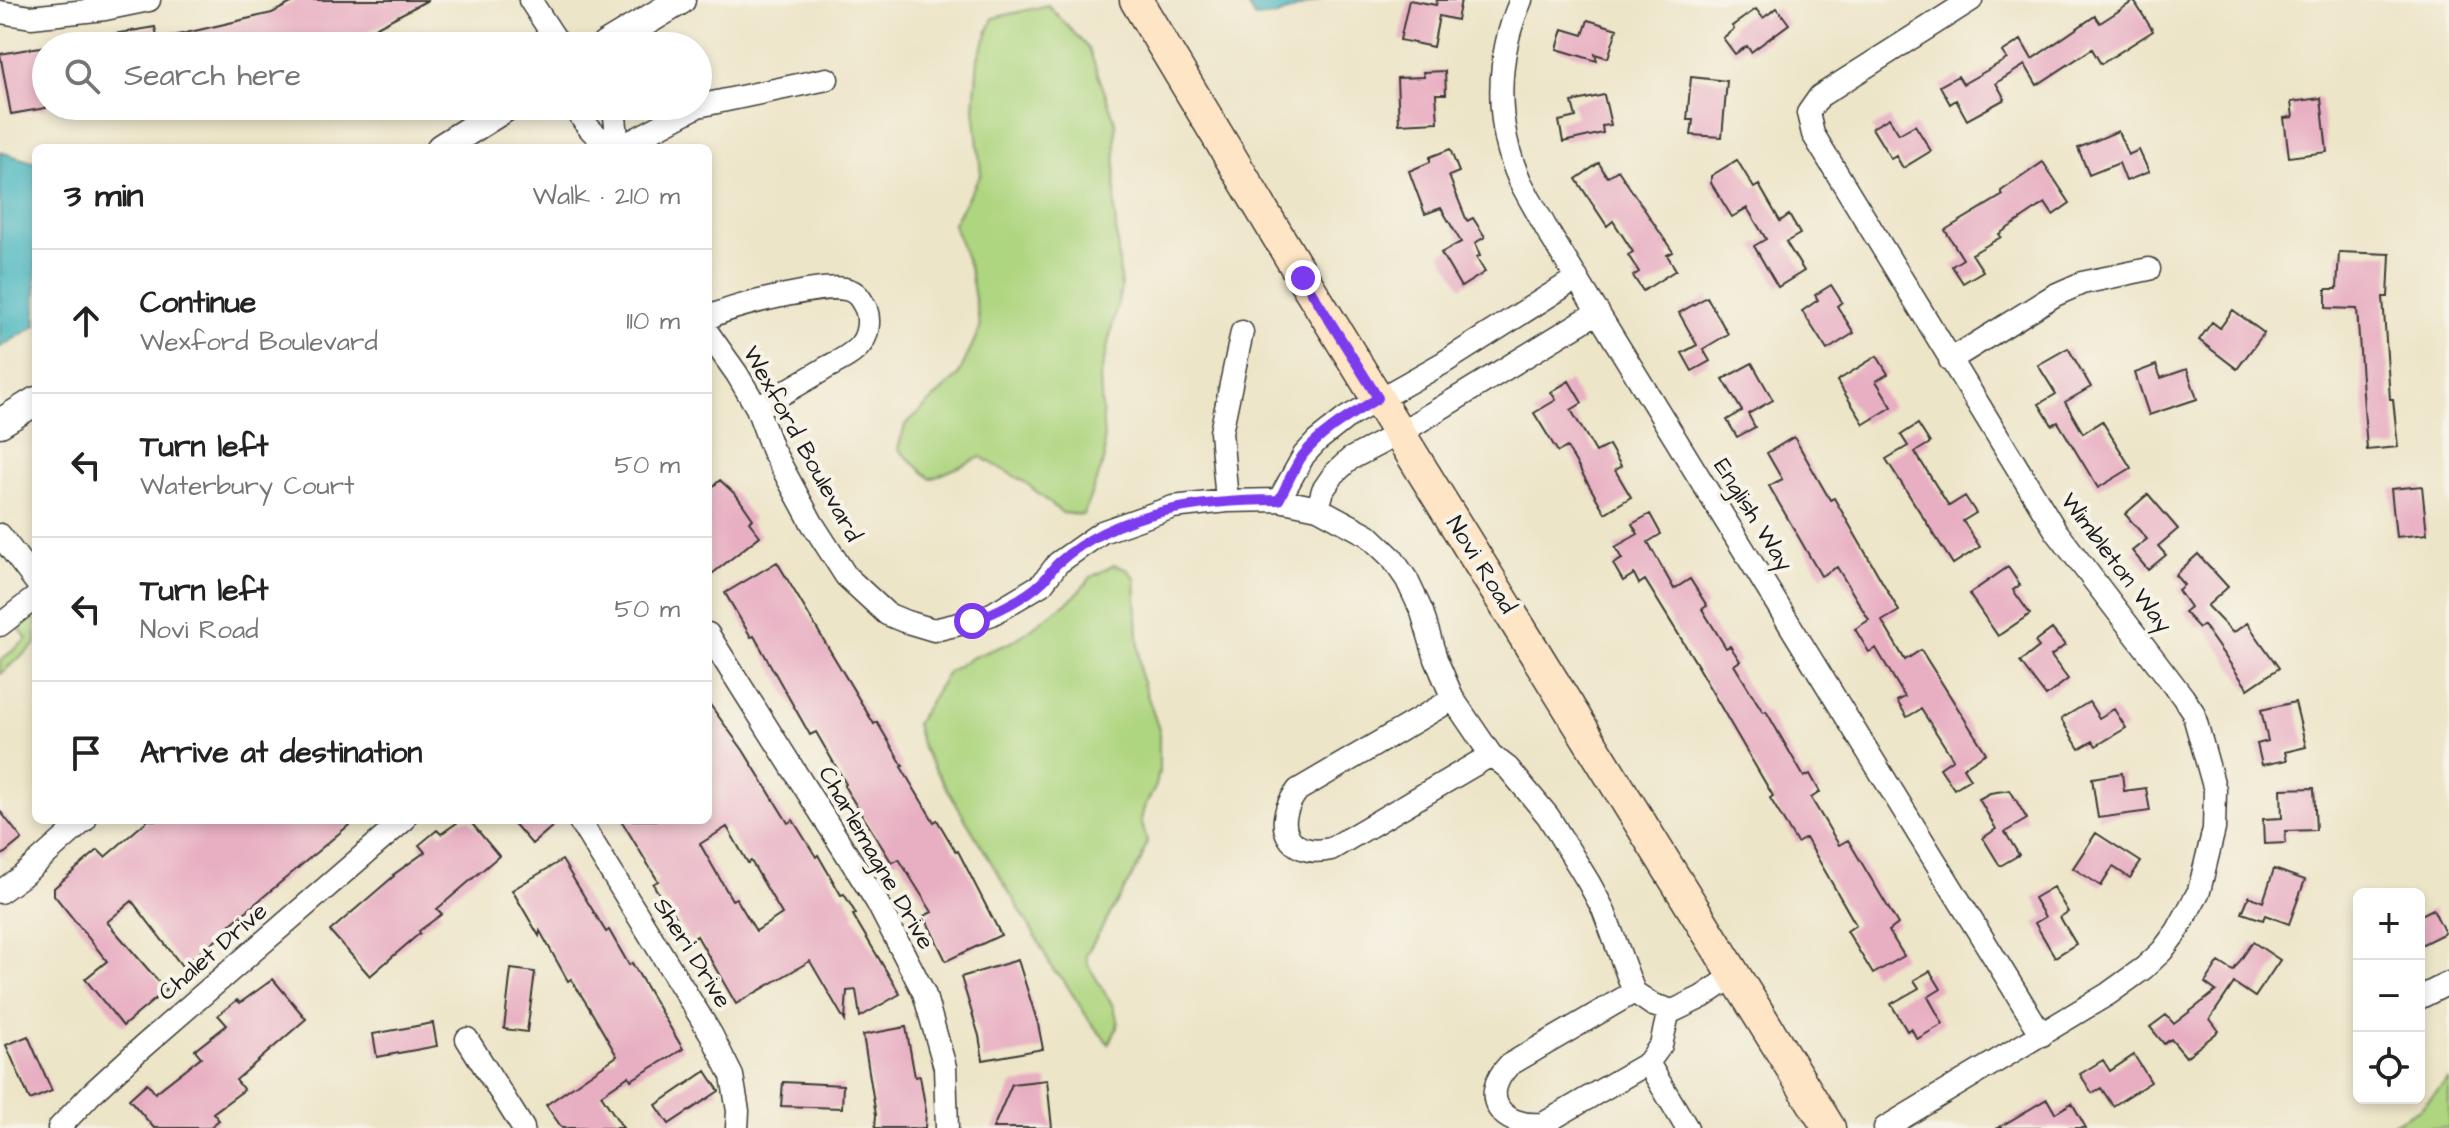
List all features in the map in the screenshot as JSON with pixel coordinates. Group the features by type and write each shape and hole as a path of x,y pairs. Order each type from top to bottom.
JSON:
{"main road":[{"name":"Novi Road","path":"1136,0 1303,278 1829,1128"}],"street":[{"path":"0,12 31,17 105,9 149,0"},
{"path":"530,0 551,32"},
{"path":"628,32 681,0"},
{"name":"English Way","path":"1521,0 1506,44 1501,85 1503,121 1519,179 2042,1035"},
{"name":"Wimbleton Way","path":"1885,1128 2042,1035 2144,968 2177,931 2199,891 2214,829 2215,790 2193,712 2056,531 1813,134 1808,113 1820,96 1971,0"},
{"path":"712,103 827,79"},
{"path":"447,144 486,120"},
{"path":"583,120 596,137 610,144"},
{"path":"615,120 618,144"},
{"path":"626,144 671,120"},
{"path":"1950,360 2055,295 2082,283 2149,269"},
{"path":"1279,500 1304,455 1346,418 1443,363 1577,278"},
{"path":"712,316 761,301 831,288 848,289 858,294 864,305 868,327 861,344 845,357 757,408"},
{"path":"1318,508 1323,490 1350,459 1400,433 1598,312"},
{"path":"1227,501 1221,432 1242,332"},
{"name":"Wexford Boulevard","path":"712,339 757,408 779,461 812,523 846,576 887,614 934,630 992,614 1042,584 1058,563 1102,532 1173,507 1227,501 1279,500 1318,508 1368,535 1392,558 1407,580 1422,612 1436,659 1453,699 1491,755 1508,768 1548,816 1589,883 1603,909 1634,992"},
{"path":"0,423 32,403"},
{"path":"0,535 32,577"},
{"path":"0,625 32,600"},
{"name":"Charlemagne Drive","path":"712,640 877,902 924,993 945,1067 947,1128"},
{"path":"1453,699 1298,790 1289,801 1285,814 1283,827 1289,838 1297,847 1309,851 1331,849 1491,755"},
{"path":"0,892 80,824"},
{"name":"Chalet Drive","path":"59,1128 139,1050 399,824"},
{"name":"Sheri Drive","path":"581,824 711,1034 732,1076 738,1111 737,1125"},
{"path":"1669,1010 1661,1045 1648,1063 1543,1124 1530,1127 1509,1122 1499,1113 1495,1088 1499,1075 1509,1065 1634,992 1653,1005 1669,1010 1702,997 1735,975"},
{"path":"2425,995 2449,983"},
{"path":"467,1039 523,1128"},
{"path":"1648,1063 1687,1128"}],"green space":[{"path":"1048,5 1089,49 1116,124 1115,216 1121,289 1100,378 1105,458 1083,515 1062,513 1026,483 981,457 931,479 898,449 905,425 958,376 980,328 970,270 953,223 981,174 974,108 978,58 993,18"},
{"path":"1114,565 1127,569 1135,578 1140,674 1159,730 1159,771 1141,820 1147,841 1141,861 1086,955 1088,965 1118,1020 1109,1044 1053,970 922,747 916,724 948,672 1024,634 1075,596 1091,577"},
{"path":"32,614 32,647 0,674 0,661 27,639 17,625"},
{"path":"2449,1079 2449,1128 2386,1128 2421,1108"}],"water":[{"path":"1245,0 1318,0 1277,16 1255,18"},
{"path":"0,152 32,162 32,328 0,347"}],"building":[{"path":"297,0 428,0 367,32 190,32 272,13"},
{"path":"1409,0 1436,5 1437,0 1461,0 1457,20 1439,16 1433,47 1400,40"},
{"path":"2134,1 2153,31 2101,64 2092,49 2037,85 2025,65 1996,83 2005,99 1967,120 1956,100 1950,104 1940,86 1958,76 1963,84 2007,59 2002,52 2021,40 2032,59 2095,16 2100,23"},
{"path":"1777,8 1789,24 1751,52 1747,46 1735,54 1723,38 1734,29 1732,26 1756,9 1763,18"},
{"path":"1588,20 1617,29 1608,58 1595,54 1597,61 1557,49 1563,29 1583,35"},
{"path":"155,27 156,32 126,32"},
{"path":"32,48 32,110 11,114 0,54"},
{"path":"1445,71 1446,94 1436,94 1438,122 1399,124 1397,78 1424,77 1423,72"},
{"path":"1691,77 1727,81 1722,137 1691,135 1693,120 1687,120"},
{"path":"1604,95 1611,125 1602,126 1603,133 1563,142 1559,121 1576,117 1572,102"},
{"path":"2321,98 2327,152 2289,157 2284,118 2293,117 2291,102"},
{"path":"1889,118 1899,134 1915,125 1931,151 1903,168 1896,156 1891,159 1872,128"},
{"path":"2118,131 2128,155 2139,150 2149,172 2126,181 2119,163 2089,175 2078,148"},
{"path":"1450,149 1459,172 1449,176 1467,221 1473,218 1485,237 1475,243 1480,256 1476,257 1485,272 1461,287 1441,253 1461,242 1441,208 1425,214 1409,171 1430,162 1430,157"},
{"path":"1737,160 1754,188 1759,185 1780,221 1789,215 1800,234 1786,242 1804,271 1778,287 1754,246 1766,239 1747,208 1732,217 1711,183 1711,176"},
{"path":"2043,162 2070,203 2053,215 2045,203 1999,234 2001,237 1972,254 1983,271 1963,283 1952,266 1963,259 1945,230 2003,195 2001,191"},
{"path":"1599,163 1607,177 1618,170 1673,252 1667,255 1676,270 1643,291 1633,276 1639,272 1628,255 1633,252 1613,221 1607,226 1576,179"},
{"path":"2339,252 2390,254 2388,297 2383,297 2390,399 2393,399 2398,447 2367,450 2357,309 2326,308 2326,289 2337,289"},
{"path":"1831,285 1842,302 1837,306 1854,333 1827,350 1802,311 1818,300 1815,295"},
{"path":"1707,297 1728,334 1703,349 1710,361 1692,371 1682,353 1697,345 1679,313"},
{"path":"2233,310 2264,333 2237,369 2199,340 2212,322 2220,328"},
{"path":"2068,348 2091,387 2065,402 2083,433 2102,421 2131,468 2098,488 2058,422 2052,425 2039,404 2056,394 2038,365"},
{"path":"1877,356 1888,374 1876,381 1892,407 1864,424 1837,381"},
{"path":"1752,363 1773,400 1748,414 1755,427 1737,437 1727,420 1742,411 1723,379"},
{"path":"2156,365 2161,378 2187,369 2197,399 2149,415 2135,373"},
{"path":"1569,381 1582,403 1571,410 1596,452 1609,445 1621,466 1615,470 1631,497 1605,513 1567,447 1558,452 1534,413 1556,400 1551,392"},
{"path":"1918,424 1930,443 1915,452 1949,506 1965,496 1976,513 1963,521 1980,547 1953,564 1886,459 1908,446 1901,435"},
{"path":"1794,437 1830,500 1834,498 1899,611 1882,621 1905,660 1921,650 1986,753 1963,768 1970,779 1954,789 1940,768 1953,759 1921,709 1907,717 1897,701 1905,697 1876,648 1869,652 1855,629 1869,620 1837,567 1821,576 1769,486 1782,479 1767,453"},
{"path":"720,480 737,496 753,519 749,522 760,536 712,574 712,487"},
{"path":"2422,486 2427,534 2396,537 2391,489"},
{"path":"2148,494 2178,529 2158,546 2166,555 2148,570 2132,551 2147,539 2125,514"},
{"path":"1650,514 1661,534 1648,542 1674,589 1690,579 1707,606 1702,609 1726,648 1730,646 1740,661 1734,665 1763,712 1766,711 1804,777 1810,774 1820,792 1811,798 1839,845 1848,840 1898,924 1889,931 1904,956 1873,974 1847,931 1856,925 1806,838 1797,843 1698,666 1645,580 1639,584 1634,574 1623,581 1613,564 1622,559 1615,547 1638,534 1632,524"},
{"path":"2198,554 2228,587 2207,606 2233,633 2247,623 2279,668 2248,689 2203,625 2199,628 2184,612 2190,607 2178,590 2184,585 2175,575"},
{"path":"777,562 874,724 877,722 934,822 937,820 958,851 1001,935 946,961 924,916 932,912 899,859 892,863 844,786 846,784 816,732 810,735 754,636 751,637 725,593"},
{"path":"2008,567 2020,585 2013,590 2030,614 1998,636 1969,594"},
{"path":"2052,629 2065,645 2051,656 2068,679 2046,696 2020,662 2039,647 2035,642"},
{"path":"2089,702 2099,718 2114,709 2126,728 2096,746 2093,741 2079,749 2061,719"},
{"path":"2295,702 2306,747 2285,752 2287,760 2262,765 2257,744 2268,741 2261,710"},
{"path":"712,707 743,750 788,823 793,820 841,895 844,894 856,914 853,915 900,994 860,1017 856,990 847,991 845,1021 810,961 736,1004 697,936 690,941 668,903 665,904 653,884 658,881 623,824 712,824","holes":["727,827 748,863 751,861 782,914 756,931 736,898 732,900 700,844"]},
{"path":"2122,773 2124,791 2146,788 2150,811 2098,818 2092,778"},
{"path":"2314,788 2316,830 2285,831 2286,843 2264,844 2263,819 2282,818 2281,789"},
{"path":"2010,790 2027,819 2005,832 2019,855 2000,866 1983,838 1996,829 1979,799 1990,793"},
{"path":"0,811 22,839 0,857"},
{"path":"143,824 350,824 225,929 227,932 182,966 132,901 107,922 166,990 123,1026 85,979 107,961 54,895 54,888 98,850 105,857"},
{"path":"455,824 472,824 499,856 437,909 442,914 370,976 330,931 393,875 425,852 419,845 437,830 441,834"},
{"path":"514,824 555,824 532,844"},
{"path":"2096,833 2141,862 2130,878 2113,867 2101,886 2073,868"},
{"path":"562,860 606,932 609,930 629,965 632,963 683,1049 631,1080 629,1076 601,1095 623,1128 562,1128 546,1105 617,1056 512,890"},
{"path":"2274,869 2305,880 2289,924 2265,915 2263,920 2242,913 2249,896 2263,902"},
{"path":"2053,887 2068,912 2060,917 2076,944 2055,957 2035,923 2045,917 2034,898"},
{"path":"2433,909 2445,933 2425,943 2425,913"},
{"path":"2253,942 2280,960 2255,997 2234,983 2210,1019 2219,1031 2186,1057 2171,1039 2164,1044 2150,1027 2166,1015 2174,1024 2216,991 2205,983 2219,962 2233,971"},
{"path":"1018,960 1043,1049 983,1060 961,977"},
{"path":"511,969 535,972 527,1032 504,1029"},
{"path":"1930,971 1941,989 1928,997 1943,1024 1917,1039 1911,1028 1907,1031 1891,1004 1919,988 1914,980"},
{"path":"273,979 306,1019 236,1080 244,1090 213,1113 219,1120 209,1128 154,1128 129,1099 147,1083 155,1093 201,1057 195,1050 227,1025 218,1015"},
{"path":"433,1023 437,1046 377,1057 373,1034"},
{"path":"906,1027 915,1077 920,1076 926,1111 925,1128 875,1128 876,1115 863,1035"},
{"path":"28,1036 52,1091 30,1100 6,1045"},
{"path":"2134,1055 2151,1082 2113,1106 2101,1088 2092,1093 2080,1074 2103,1060 2110,1071"},
{"path":"706,1071 719,1091 669,1124 656,1105"},
{"path":"1047,1080 1052,1128 993,1128 1012,1084"},
{"path":"783,1082 843,1085 842,1108 781,1106"},
{"path":"2047,1099 2055,1113 2072,1103 2086,1128 1998,1128"}],"route":[{"path":"972,621 992,614 1042,584 1058,563 1102,532 1173,507 1227,501 1279,500 1291,475 1317,441 1378,398 1303,278"}]}
